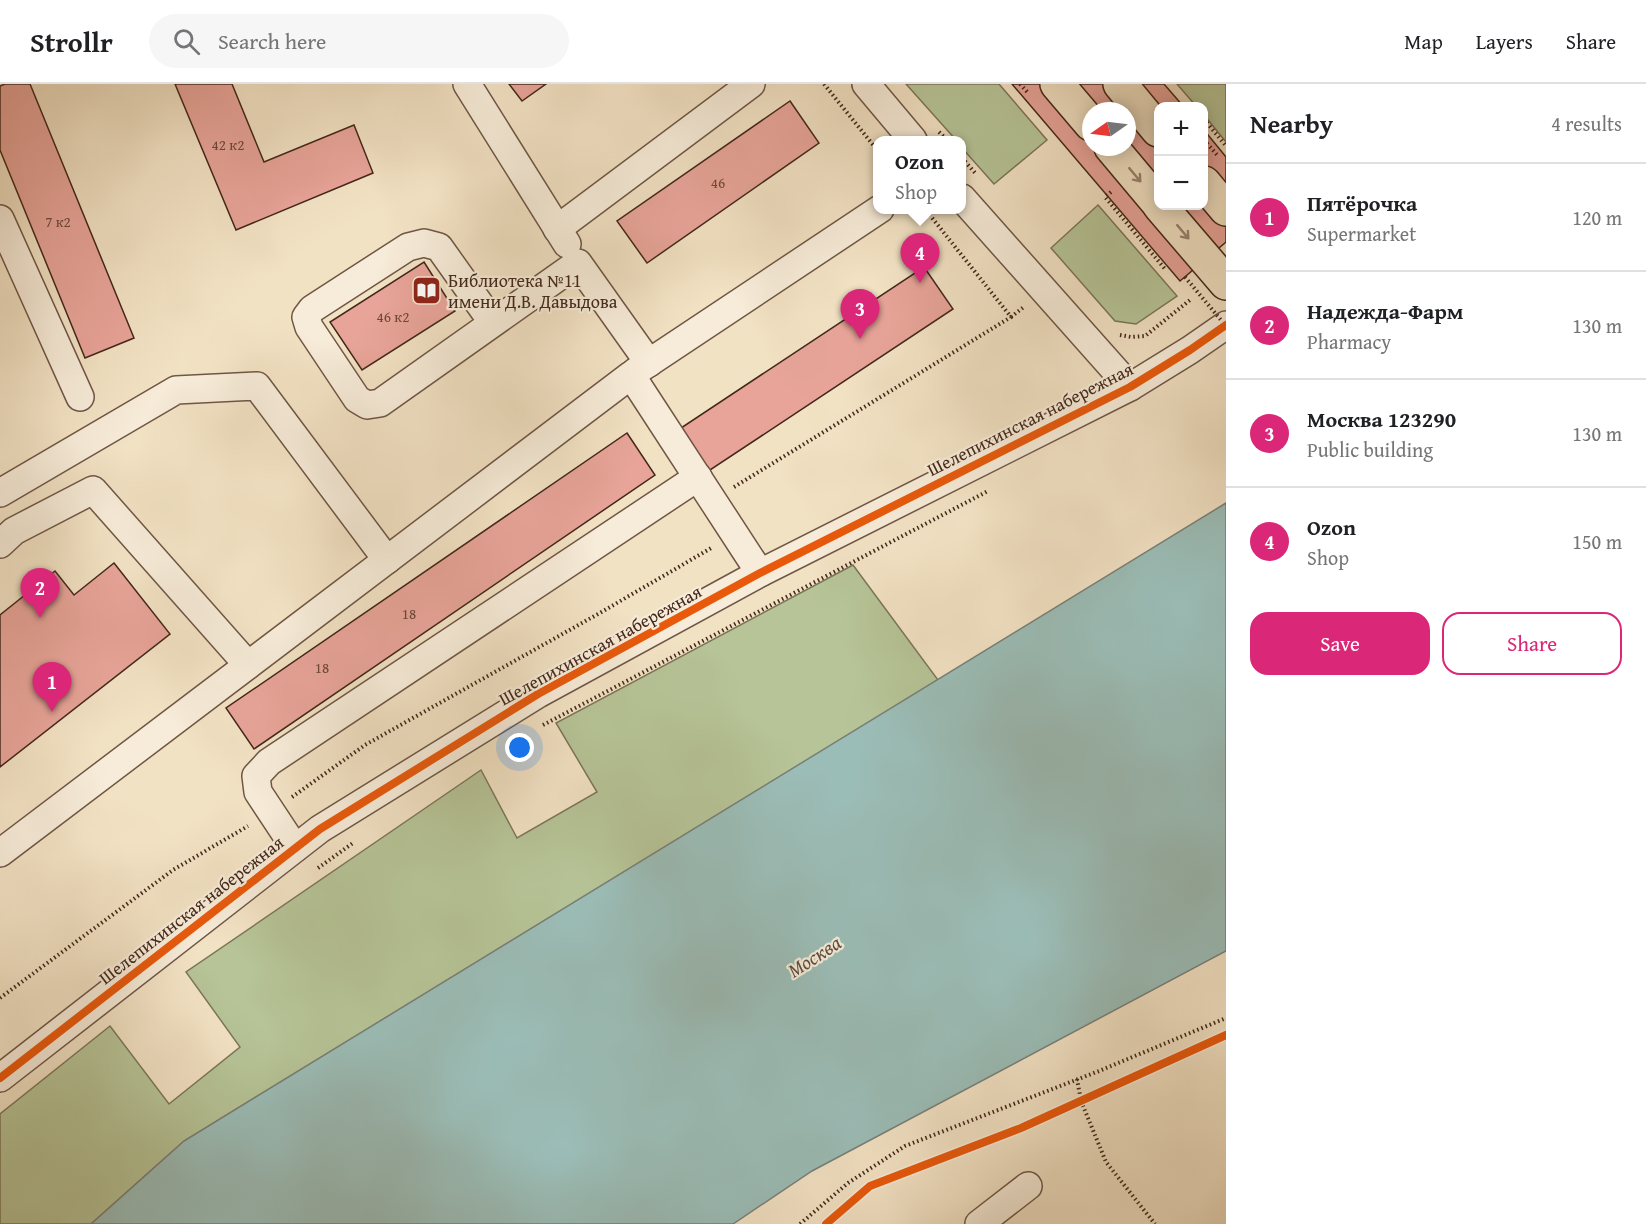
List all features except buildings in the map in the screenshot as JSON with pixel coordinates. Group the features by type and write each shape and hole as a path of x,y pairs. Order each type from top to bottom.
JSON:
{"main road":[{"path":"1057,84 1082,113"},
{"path":"1120,84 1154,125"},
{"path":"1119,156 1154,198"},
{"path":"1211,170 1226,209"},
{"path":"1163,210 1206,273"}],"street":[{"path":"467,84 578,263 640,369 698,477 760,573"},
{"path":"557,229 751,84"},
{"path":"866,84 909,136"},
{"path":"966,202 1130,387"},
{"path":"0,853 640,369 874,214"},
{"path":"0,219 80,397"},
{"path":"493,323 439,247 424,243 408,247 312,309 306,317 309,327 357,399 367,405 380,403 578,263"},
{"name":"Шелепихинская набережная","path":"0,1078 320,829 538,694 760,573 1130,387 1226,325"},
{"path":"0,493 176,390 257,386 387,560"},
{"path":"295,848 258,792 256,776 269,762 698,477"},
{"path":"0,544 14,531 93,490 248,665"},
{"path":"979,1224 1028,1186"}],"path":[{"path":"824,84 873,145"},
{"path":"1208,125 1226,146"},
{"path":"1112,192 1106,197 1166,269"},
{"path":"713,500 1011,317 928,214"},
{"path":"1206,273 1226,325"},
{"path":"537,728 994,488"},
{"path":"0,998 173,870 271,812 365,745 735,534"},
{"path":"310,873 358,839"},
{"path":"800,1224 849,1183 905,1146 1226,1018"},
{"path":"1077,1079 1082,1101 1106,1162 1155,1224"},
{"path":"1071,1105 1092,1096"}],"green space":[{"path":"906,84 999,84 1047,140 994,184 966,152 966,136 952,136"},
{"path":"1177,84 1226,84 1226,142 1208,120 1208,102 1193,102"},
{"path":"1098,205 1177,296 1136,324 1115,321 1051,248"},
{"path":"853,565 938,680 184,1141 91,1224 0,1224 0,1114 110,1026 169,1104 240,1047 186,972 481,770 517,838 597,792 556,723"}],"water":[{"name":"Москва","path":"1226,503 1226,951 812,1171 733,1224 91,1224 184,1141"}],"cycle path":[{"path":"0,1078 320,829 538,694 760,573 1130,387 1226,325"},
{"path":"826,1224 870,1186 1021,1128 1226,1035"}],"place":[{"name":"Ozon","path":"920,283"},
{"name":"Библиотека №11 имени Д.В. Давыдова","path":"427,290"},
{"name":"Москва 123290","path":"860,339"},
{"name":"Надежда-Фарм","path":"40,618"},
{"name":"Пятёрочка","path":"52,712"}]}
